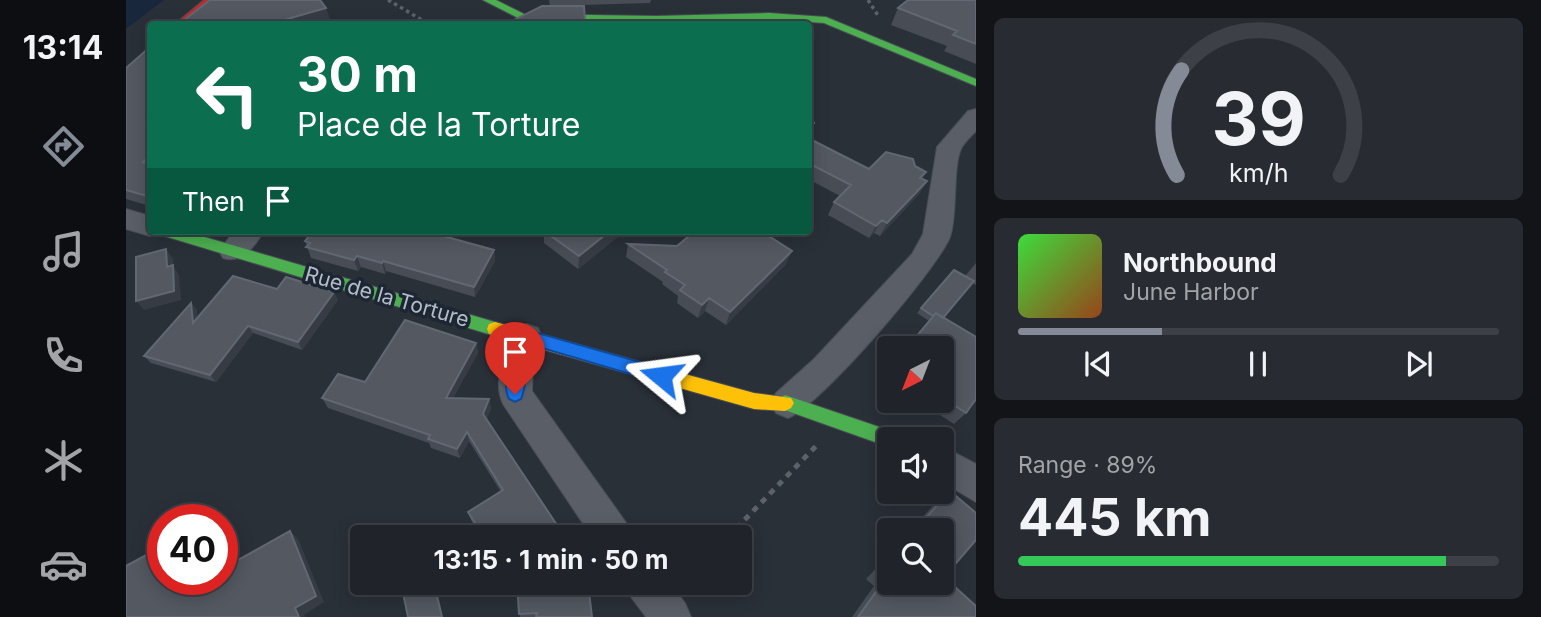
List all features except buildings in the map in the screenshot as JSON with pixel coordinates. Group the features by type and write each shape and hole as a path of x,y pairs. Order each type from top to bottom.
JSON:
{"street":[{"path":"184,21 210,0"},
{"path":"488,0 522,17 656,19 769,16 826,20 976,83"},
{"path":"788,402 825,369 922,261 937,235 949,147 976,116"},
{"name":"Rue de la Torture","path":"196,235 242,241 527,337 754,401 788,402 877,434"},
{"path":"527,337 517,366 515,394 606,525"},
{"path":"954,470 976,485"},
{"path":"654,595 671,617"}],"path":[{"path":"388,0 424,21"},
{"path":"740,525 809,456 818,443 824,415"}],"water":[{"path":"126,0 164,0 126,29"}],"traffic: fast":[{"path":"488,0 522,17 656,19 769,16 826,20 976,83"},
{"path":"179,235 495,329"},
{"path":"785,403 877,434"}],"traffic: slow":[{"path":"495,329 754,401 785,403"}],"traffic: jam":[{"path":"184,21 210,0"}],"route":[{"path":"515,394 517,366 527,337 661,376"}]}
